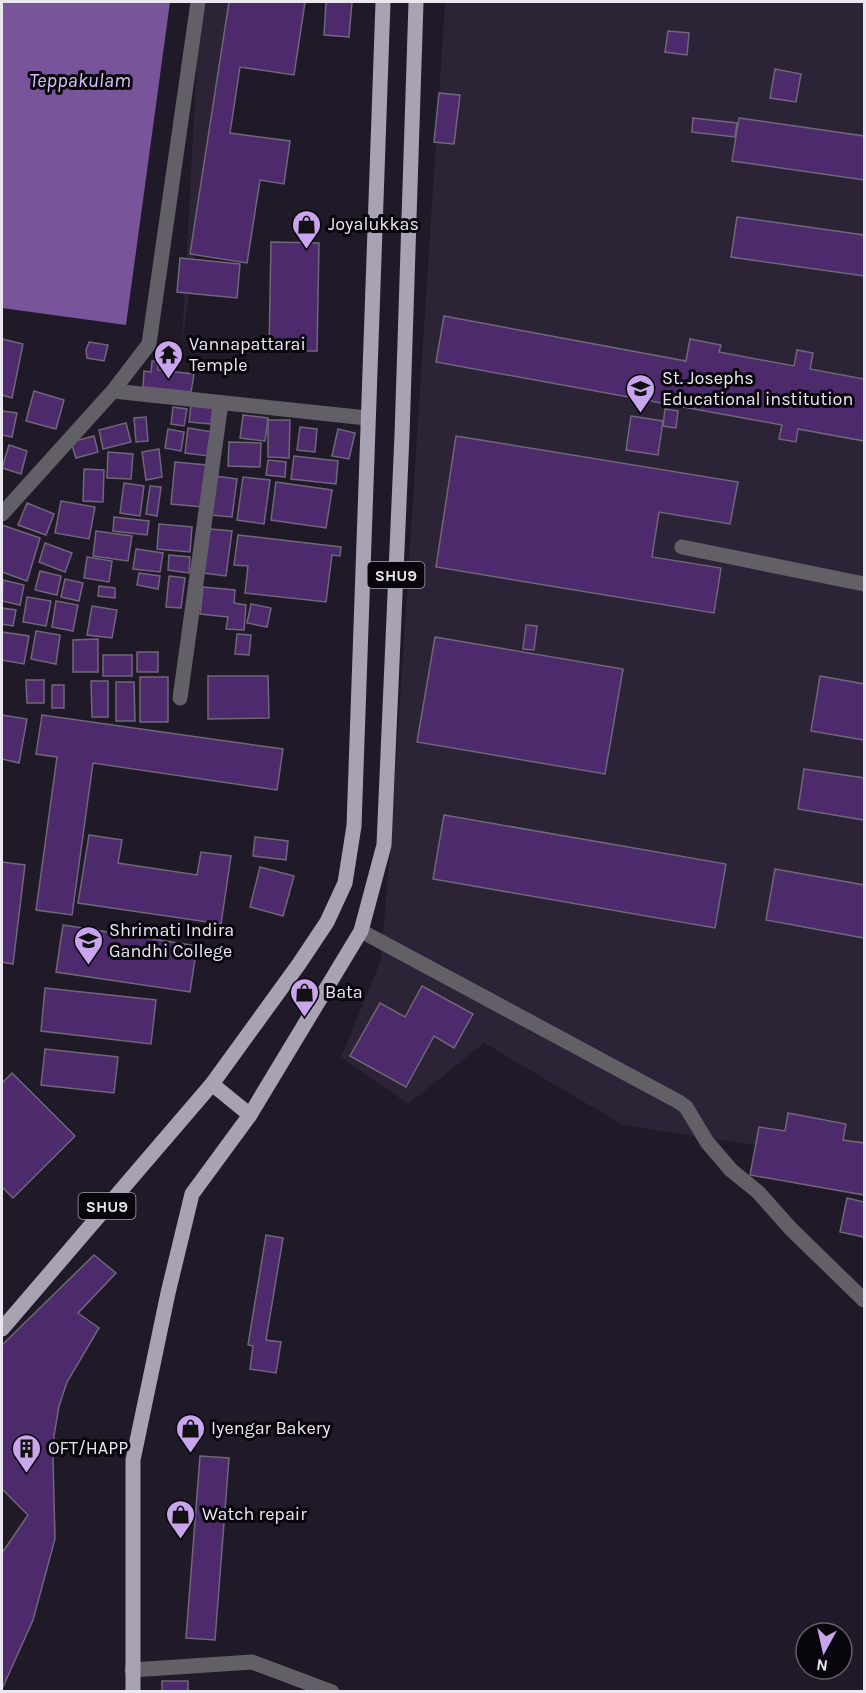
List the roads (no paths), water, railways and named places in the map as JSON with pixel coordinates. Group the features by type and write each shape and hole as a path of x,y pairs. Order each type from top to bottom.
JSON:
{"main road":[{"name":"SHU9","path":"2,1329 212,1084 316,939 327,922 345,883 354,826 383,2"},
{"name":"SHU9","path":"250,1114 362,931 384,844 402,435 416,2"},
{"path":"133,1692 133,1460 165,1305 192,1194 250,1114 212,1084"}],"street":[{"path":"2,514 113,391 149,344 198,2"},
{"path":"113,391 367,418"},
{"path":"180,698 221,403"},
{"path":"682,547 864,584"},
{"path":"362,931 686,1107 707,1142 731,1170 758,1192 791,1229 864,1300"},
{"path":"132,1670 252,1662 332,1692"}],"water":[{"name":"Teppakulam","path":"2,2 170,2 126,325 2,308"}],"place":[{"name":"Joyalukkas","path":"307,250"},
{"name":"Vannapattarai Temple","path":"168,380"},
{"name":"St. Josephs Educational institution","path":"641,414"},
{"name":"Shrimati Indira Gandhi College","path":"88,966"},
{"name":"Bata","path":"304,1018"},
{"name":"Iyengar Bakery","path":"190,1454"},
{"name":"OFT/HAPP","path":"27,1474"},
{"name":"Watch repair","path":"181,1540"}]}
